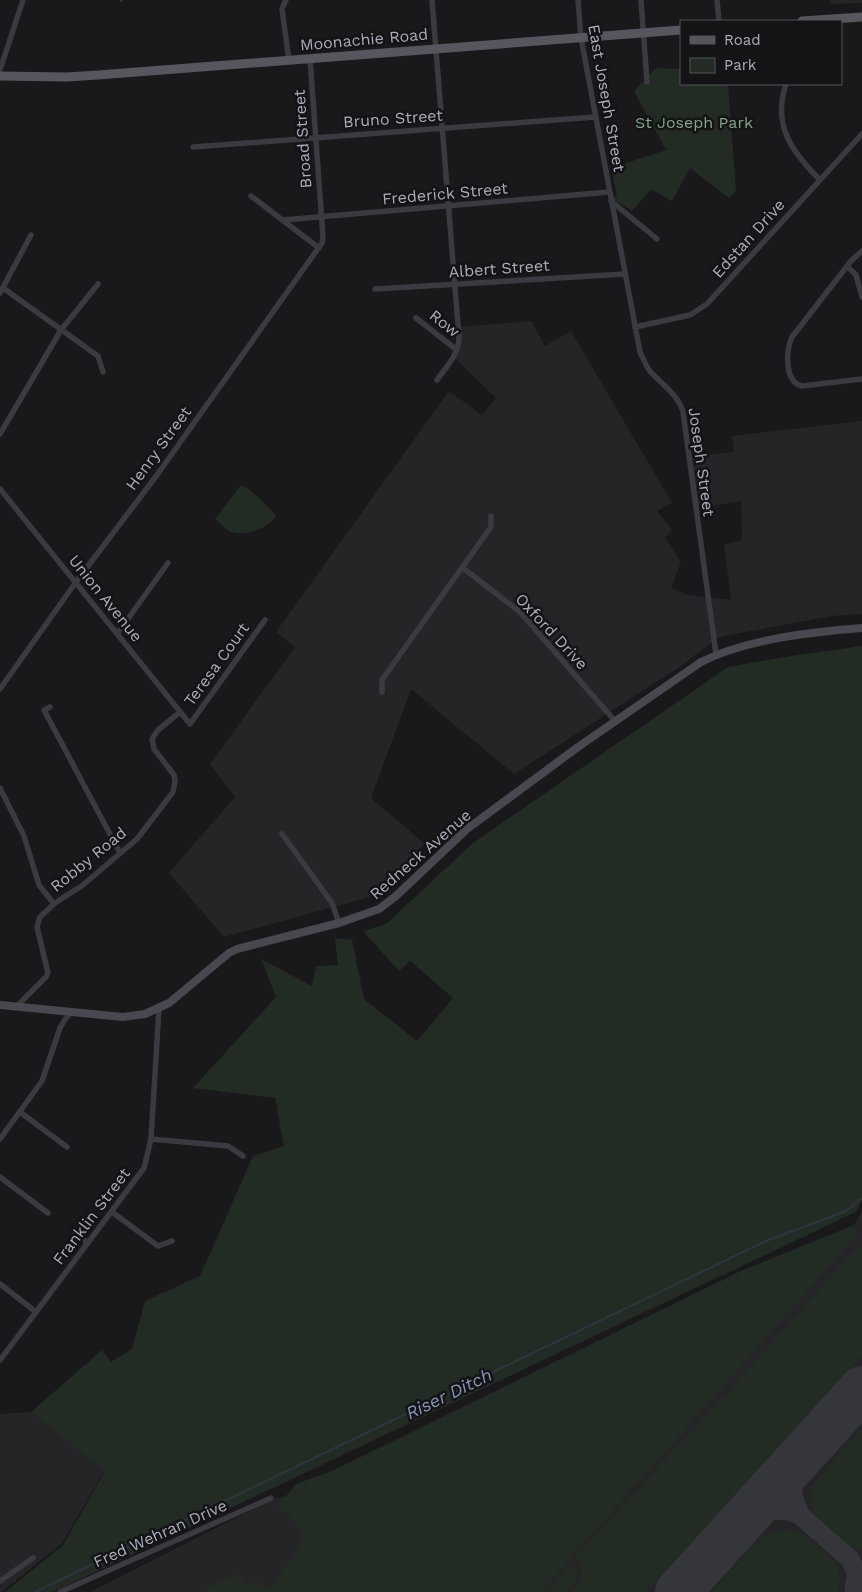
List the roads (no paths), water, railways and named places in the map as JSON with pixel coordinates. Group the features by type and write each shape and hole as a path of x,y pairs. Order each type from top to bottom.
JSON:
{"main road":[{"path":"817,20 862,17"},
{"name":"Moonachie Road","path":"0,76 98,75 680,30"}],"street":[{"path":"0,70 23,0"},
{"path":"286,0 282,9 289,61"},
{"path":"432,0 459,337 457,350 437,380"},
{"name":"East Joseph Street","path":"578,0 580,38 611,201"},
{"path":"641,0 647,82"},
{"path":"717,0 719,20"},
{"name":"Broad Street","path":"310,59 322,217"},
{"path":"786,85 782,104 782,117 787,138 798,157 820,180"},
{"name":"Bruno Street","path":"193,147 595,117"},
{"name":"Edstan Drive","path":"635,327 690,315 707,304 862,134"},
{"name":"Frederick Street","path":"283,220 610,192"},
{"path":"251,196 319,248"},
{"path":"611,201 657,239"},
{"name":"Joseph Street","path":"611,201 640,352 650,370 676,397 681,404 683,412 704,580 716,654"},
{"name":"Henry Street","path":"0,689 76,582 157,475 319,248 323,237 322,217"},
{"path":"31,235 1,290 98,356 103,372"},
{"path":"862,251 847,266 792,338 789,344 788,356 791,378 794,383 802,386 862,379"},
{"path":"847,266 859,282 862,297"},
{"name":"Albert Street","path":"374,289 625,274"},
{"path":"0,434 61,330 98,284"},
{"name":"Row","path":"416,318 457,350"},
{"name":"Union Avenue","path":"0,488 190,724"},
{"path":"382,692 382,680 491,527 490,516"},
{"path":"117,634 168,563"},
{"name":"Oxford Drive","path":"463,568 520,612 615,721"},
{"name":"Teresa Court","path":"190,724 265,620"},
{"name":"Redneck Avenue","path":"0,1005 123,1017 145,1014 159,1009 170,1003 229,953 237,949 339,923 369,914 388,904 467,828 615,721 701,662 716,654 768,641 862,628"},
{"path":"50,707 44,710 120,852"},
{"name":"Robby Road","path":"16,1007 46,978 48,973 37,927 40,917 54,904 83,885 136,839 173,792 174,775 154,749 152,739 158,730 180,712"},
{"path":"0,788 24,836 39,885 54,904"},
{"path":"282,834 332,903 339,923"},
{"name":"Franklin Street","path":"0,1360 144,1168 151,1139 159,1009"},
{"path":"0,1139 42,1081 60,1028 72,1011"},
{"path":"20,1112 67,1147"},
{"path":"151,1139 228,1146 243,1156"},
{"path":"0,1177 48,1213"},
{"path":"112,1212 158,1246 172,1242"},
{"path":"75,1233 88,1243"},
{"path":"0,1284 36,1312"},
{"name":"Fred Wehran Drive","path":"60,1592 270,1498"},
{"path":"0,1581 33,1558"}],"waterway":[{"name":"Riser Ditch","path":"35,1592 766,1241 846,1211 862,1198"}],"park label":[{"name":"St Joseph Park","path":"694,122"}]}
